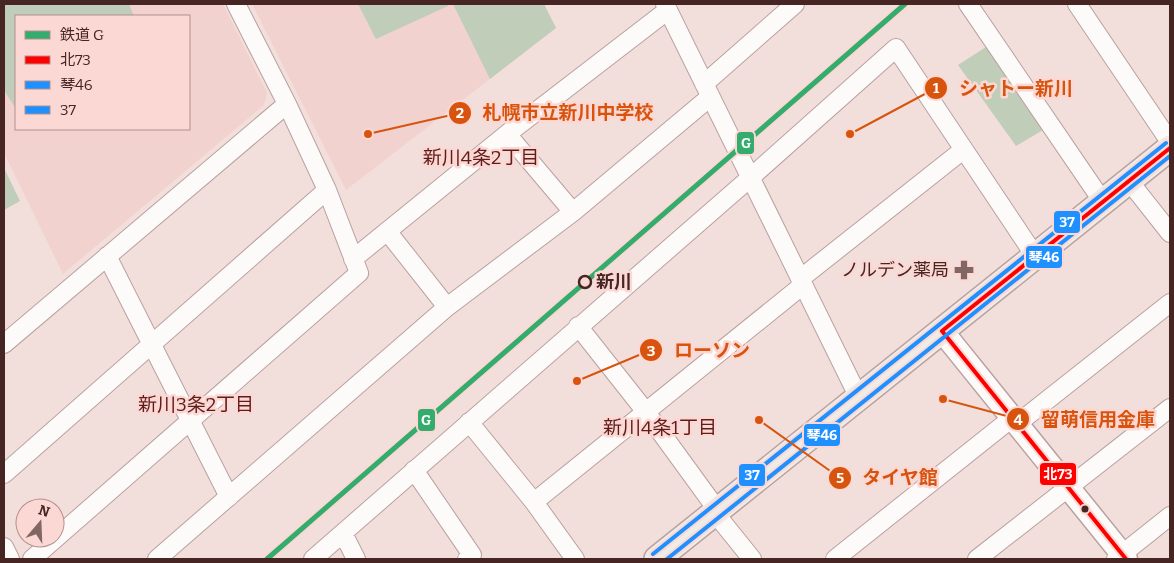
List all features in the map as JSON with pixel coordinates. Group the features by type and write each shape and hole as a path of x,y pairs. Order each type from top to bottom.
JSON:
{"main road":[{"path":"657,559 1170,148"}],"street":[{"path":"32,559 358,273 327,190 236,4"},
{"path":"157,559 448,307 573,212 707,90 795,4"},
{"path":"968,4 1103,202"},
{"path":"1077,4 1170,142"},
{"path":"353,259 666,7 859,398"},
{"path":"313,559 750,178 896,48 1035,256"},
{"path":"4,344 286,104"},
{"path":"507,134 573,212"},
{"path":"534,502 963,150"},
{"path":"1129,181 1170,233"},
{"path":"4,474 327,190"},
{"path":"387,231 448,307"},
{"path":"107,256 229,497"},
{"path":"835,559 1170,302"},
{"path":"578,326 646,412 716,512 752,559"},
{"path":"942,331 1122,558 1170,516"},
{"path":"977,559 1170,408"},
{"path":"469,422 534,502 575,559"},
{"path":"414,470 472,556 467,559"},
{"path":"343,533 356,559"},
{"path":"4,546 10,559"}],"shaded area":[{"path":"4,4 223,4 267,93 264,105 63,274 4,153"},
{"path":"252,4 544,4 556,28 346,190"}],"green space":[{"path":"4,4 129,4 134,15 15,15 15,107 4,90"},
{"path":"358,4 447,4 448,6 376,39"},
{"path":"453,4 544,4 556,28 490,79"},
{"path":"986,47 1043,130 1016,146 958,65"},
{"path":"4,168 20,201 4,210"}],"rail line":[{"name":"G","path":"267,559 905,4"}],"transit line":[{"name":"37","path":"653,554 1166,143"},
{"name":"北73","path":"942,331 1170,148"},
{"name":"琴46","path":"667,559 1170,156"},
{"name":"北73","path":"942,331 1126,559"}],"place":[{"name":"札幌市立新川中学校","path":"368,134"},
{"name":"シャトー新川","path":"850,134"},
{"name":"ノルデン薬局","path":"964,270"},
{"name":"新川","path":"585,282"},
{"name":"ローソン","path":"577,381"},
{"name":"留萌信用金庫","path":"943,399"},
{"name":"タイヤ館","path":"759,420"}],"district":[{"name":"新川4条2丁目","path":"481,157"},
{"name":"新川3条2丁目","path":"196,404"},
{"name":"新川4条1丁目","path":"660,427"}]}
